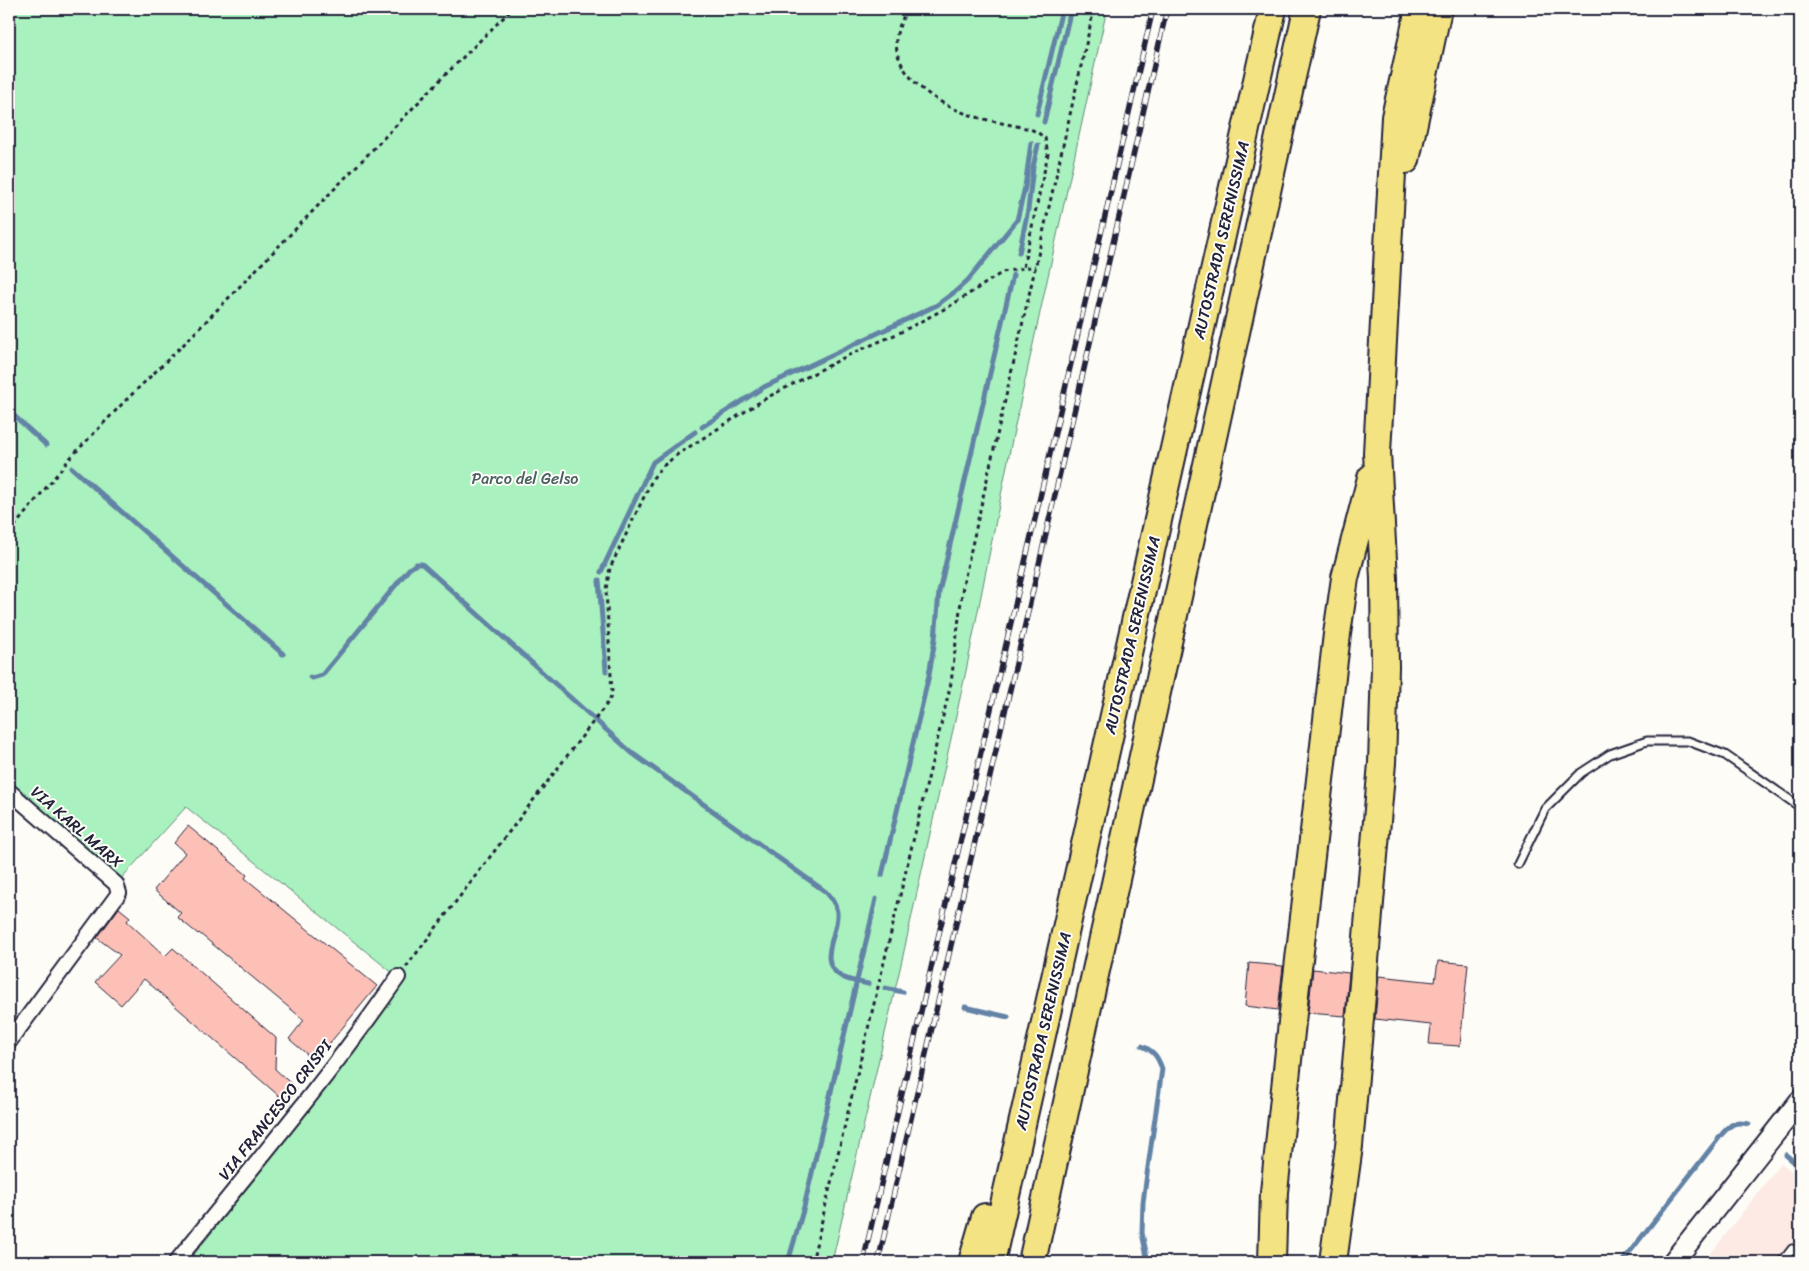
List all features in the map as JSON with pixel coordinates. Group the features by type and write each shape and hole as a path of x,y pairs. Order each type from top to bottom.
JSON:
{"highway":[{"name":"AUTOSTRADA SERENISSIMA","path":"991,1262 1273,9"},
{"name":"AUTOSTRADA SERENISSIMA","path":"1032,1262 1307,9"},
{"path":"1333,1262 1349,1146 1382,763 1385,667 1384,598 1377,453 1395,117 1419,9"},
{"path":"1388,249 1438,9"},
{"path":"1272,1262 1276,1172 1337,634 1345,578 1377,453"},
{"path":"972,1262 1062,944"}],"street":[{"name":"VIA KARL MARX","path":"9,791 116,884 119,894 9,1042"},
{"name":"VIA FRANCESCO CRISPI","path":"176,1262 333,1066 373,1014 398,977"},
{"path":"1673,1262 1800,1101"}],"lane":[{"path":"1518,864 1545,809 1581,773 1610,754 1646,741 1688,741 1725,755 1800,807"},
{"path":"1782,1262 1792,1249 1800,1256"}],"path":[{"path":"9,533 72,456 512,9"},
{"path":"907,9 896,40 898,58 905,72 919,86 967,114 1030,129 1045,138 1048,154 1023,268"},
{"path":"812,1262 951,682 963,585 1094,9"},
{"path":"398,977 590,728 612,693 606,589 607,577 653,478 663,466 678,454 768,397 950,306 1003,272 1036,266"}],"shaded area":[{"path":"1781,1163 1800,1178 1800,1262 1704,1262"}],"green space":[{"name":"Parco del Gelso","path":"9,9 1107,9 1013,435 966,671 832,1262 188,1262 312,1107 404,982 186,807 119,881 9,786"}],"building":[{"path":"188,826 247,875 245,878 377,986 315,1061 289,1039 304,1020 177,917 181,913 154,890 185,853 174,843"},
{"path":"119,908 130,917 127,921 165,956 173,948 276,1038 275,1069 297,1089 286,1102 144,979 121,1005 95,982 120,955 97,938"},
{"path":"1438,961 1468,964 1460,1046 1429,1044 1431,1025 1375,1019 1379,976 1435,982"},
{"path":"1249,963 1283,966 1278,1010 1245,1006"},
{"path":"1313,969 1349,973 1345,1016 1308,1013"}],"waterway":[{"path":"1037,114 1062,9"},
{"path":"1044,122 1071,9"},
{"path":"702,427 764,387 937,305 956,291 968,280 1017,220 1025,187 1031,143"},
{"path":"1019,253 1038,145"},
{"path":"882,875 929,675 935,639 939,592 1013,275"},
{"path":"9,411 46,445"},
{"path":"601,572 653,462 695,432"},
{"path":"72,468 283,654"},
{"path":"310,677 322,675 409,569 416,564 422,564 632,753 826,892 837,912 837,920 830,947 830,964 834,971 842,977 868,984"},
{"path":"599,580 606,671"},
{"path":"788,1262 804,1207 876,899"},
{"path":"885,988 903,992"},
{"path":"965,1007 1008,1017"},
{"path":"1142,1046 1155,1055 1162,1069 1143,1202 1142,1233 1148,1262"},
{"path":"1622,1262 1725,1131 1736,1123 1749,1124"},
{"path":"1786,1155 1800,1167"}],"railway":[{"path":"863,1262 1153,9"},
{"path":"878,1262 1167,9"}]}
